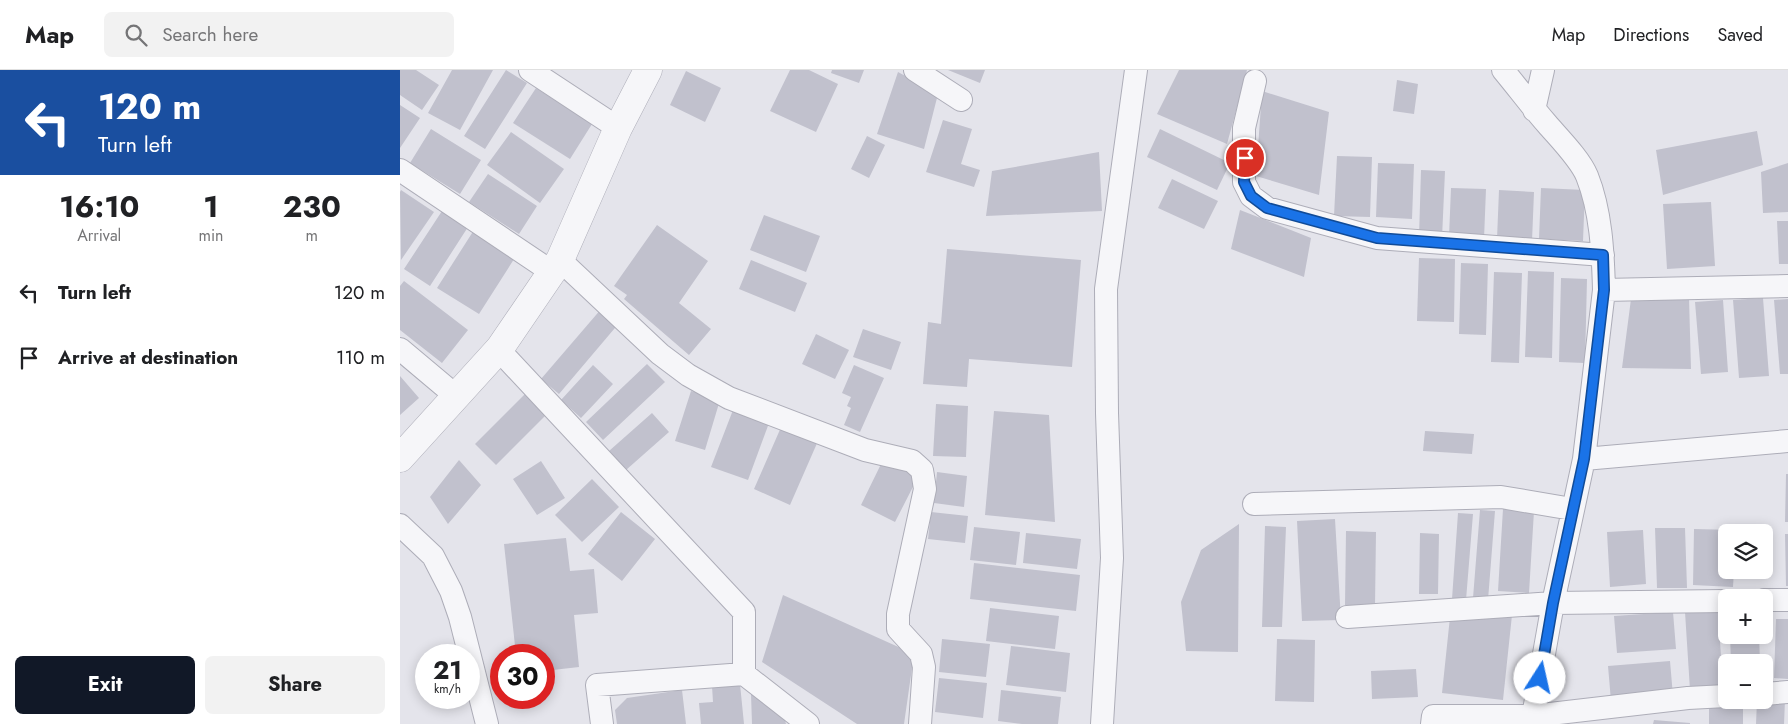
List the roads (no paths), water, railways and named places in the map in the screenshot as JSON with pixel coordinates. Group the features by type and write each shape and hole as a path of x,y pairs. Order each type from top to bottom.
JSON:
{"street":[{"path":"530,70 618,128"},
{"path":"915,70 961,100"},
{"path":"1102,724 1112,558 1107,413 1106,289 1136,70"},
{"path":"1504,70 1534,110 1570,151 1586,175 1597,215 1603,255 1604,290 1584,459 1553,603 1533,720"},
{"path":"1534,110 1543,70"},
{"path":"400,458 498,349 556,266 618,128 643,80"},
{"path":"1255,81 1244,128 1244,182 1251,196 1267,208 1377,238 1603,255"},
{"path":"400,170 556,266 660,354 688,375 729,398 865,450 912,460 922,470 925,489 898,614 898,629 921,654 924,667 920,724"},
{"path":"1604,290 1788,286"},
{"path":"400,349 456,396"},
{"path":"498,349 744,612 744,674"},
{"path":"1584,459 1788,441"},
{"path":"1254,504 1501,496 1572,509"},
{"path":"400,525 433,556 451,591 460,617 487,724"},
{"path":"1773,600 1788,600"},
{"path":"1347,617 1553,603 1718,601"},
{"path":"602,724 596,685 744,674 808,724"},
{"path":"1773,693 1788,692"},
{"path":"1432,724 1433,716 1533,720 1688,698 1718,696"}]}
